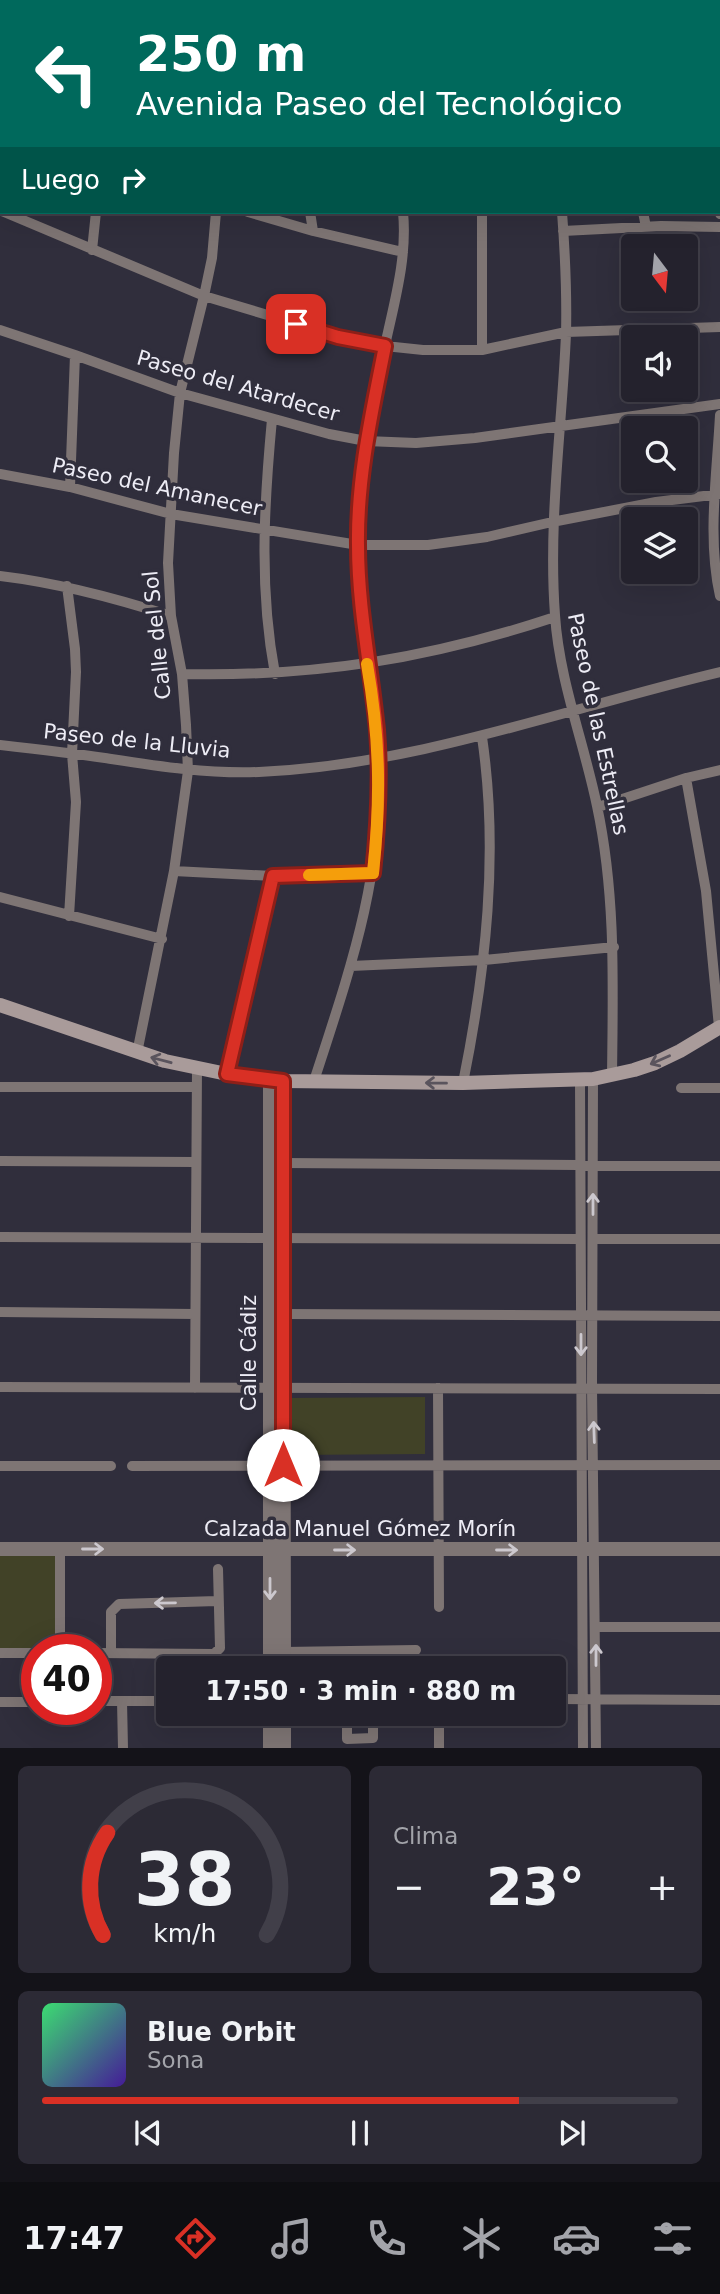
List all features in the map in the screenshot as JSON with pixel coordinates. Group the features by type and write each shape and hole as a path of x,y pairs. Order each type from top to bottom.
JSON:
{"main road":[{"path":"0,1004 137,1053 227,1074 277,1080 463,1083 586,1080 612,1076 655,1063 720,1027"}],"street":[{"path":"9,214 204,296 338,337 385,346 423,350 482,350 566,332 720,327"},
{"path":"92,250 96,214"},
{"name":"Calle del Sol","path":"137,1053 162,939 188,771 186,725 171,616 168,563 180,393 212,258 216,214"},
{"path":"255,214 403,252"},
{"path":"310,214 313,231"},
{"path":"314,1081 351,966 373,873 379,758 367,664 358,545 366,441 400,283 403,214"},
{"path":"482,214 482,350"},
{"name":"Paseo de las Estrellas","path":"562,214 566,332 552,522 555,617 559,653 598,807 609,884 614,947 612,1076"},
{"path":"643,214 646,227"},
{"path":"564,231 720,227"},
{"name":"Paseo del Atardecer","path":"0,330 180,393 329,434 366,441 415,443 475,438 720,404"},
{"path":"69,487 75,355"},
{"path":"720,415 718,495 714,529 720,596"},
{"path":"272,419 266,485 265,604 275,674"},
{"name":"Paseo del Amanecer","path":"0,474 69,487 171,514 358,545 428,545 487,537 656,502 718,495"},
{"path":"0,576 67,586 120,599 171,616"},
{"path":"67,586 76,672 72,754 76,802 69,916"},
{"path":"181,674 275,674 367,664 463,645 555,617"},
{"name":"Paseo de la Lluvia","path":"0,745 188,771 258,772 316,768 427,750 482,737 720,672"},
{"path":"463,1083 484,960 490,811 482,737"},
{"path":"598,807 686,778 720,770"},
{"path":"686,778 706,891 720,1027"},
{"path":"174,871 273,876 373,873"},
{"path":"227,1074 273,876"},
{"path":"0,897 162,939"},
{"path":"351,966 484,960 614,947"},
{"path":"195,1388 197,1068"},
{"name":"Calle Cádiz","path":"277,1080 283,1163 277,1238 283,1314 277,1388"},
{"name":"Calle Cádiz","path":"271,1656 277,1550 277,1080"},
{"path":"586,1080 580,1165 580,1239 587,1316"},
{"path":"586,1080 593,1165 593,1239 581,1464 596,1627 596,1748"},
{"path":"0,1087 196,1087"},
{"path":"681,1088 720,1088"},
{"path":"0,1161 196,1162"},
{"path":"283,1163 720,1166"},
{"path":"0,1237 580,1239"},
{"path":"593,1239 720,1240"},
{"path":"0,1312 195,1314"},
{"path":"283,1314 720,1316"},
{"path":"0,1387 720,1388"},
{"path":"438,1388 439,1607"},
{"path":"583,1748 582,1699 594,1464 587,1388"},
{"path":"132,1466 720,1465"},
{"path":"0,1466 111,1466"},
{"name":"Calzada Manuel Gómez Morín","path":"0,1549 720,1549"},
{"path":"60,1549 60,1634"},
{"name":"Calle Cádiz","path":"277,1550 284,1656"},
{"path":"112,1653 214,1654 218,1651 218,1569"},
{"path":"111,1634 111,1612 118,1604 217,1601"},
{"path":"596,1627 720,1627"},
{"path":"284,1652 416,1650"},
{"path":"0,1653 21,1653"},
{"path":"566,1699 720,1700"},
{"path":"112,1701 156,1701"},
{"path":"122,1701 123,1748"},
{"path":"0,1702 21,1702"},
{"path":"270,1726 270,1748"},
{"path":"284,1726 284,1748"},
{"path":"347,1726 347,1739 373,1738 373,1726"},
{"path":"439,1726 439,1748"}],"green space":[{"path":"425,1397 425,1454 290,1455 289,1398"},
{"path":"0,1552 58,1552 57,1634 21,1634 21,1650 0,1650"}],"slow traffic":[{"path":"309,875 373,873 377,838 379,758 367,664"}],"route":[{"path":"283,1465 283,1081 227,1074 273,876 373,873 377,838 379,758 361,611 358,545 363,461 385,346 338,337 296,324"}]}
